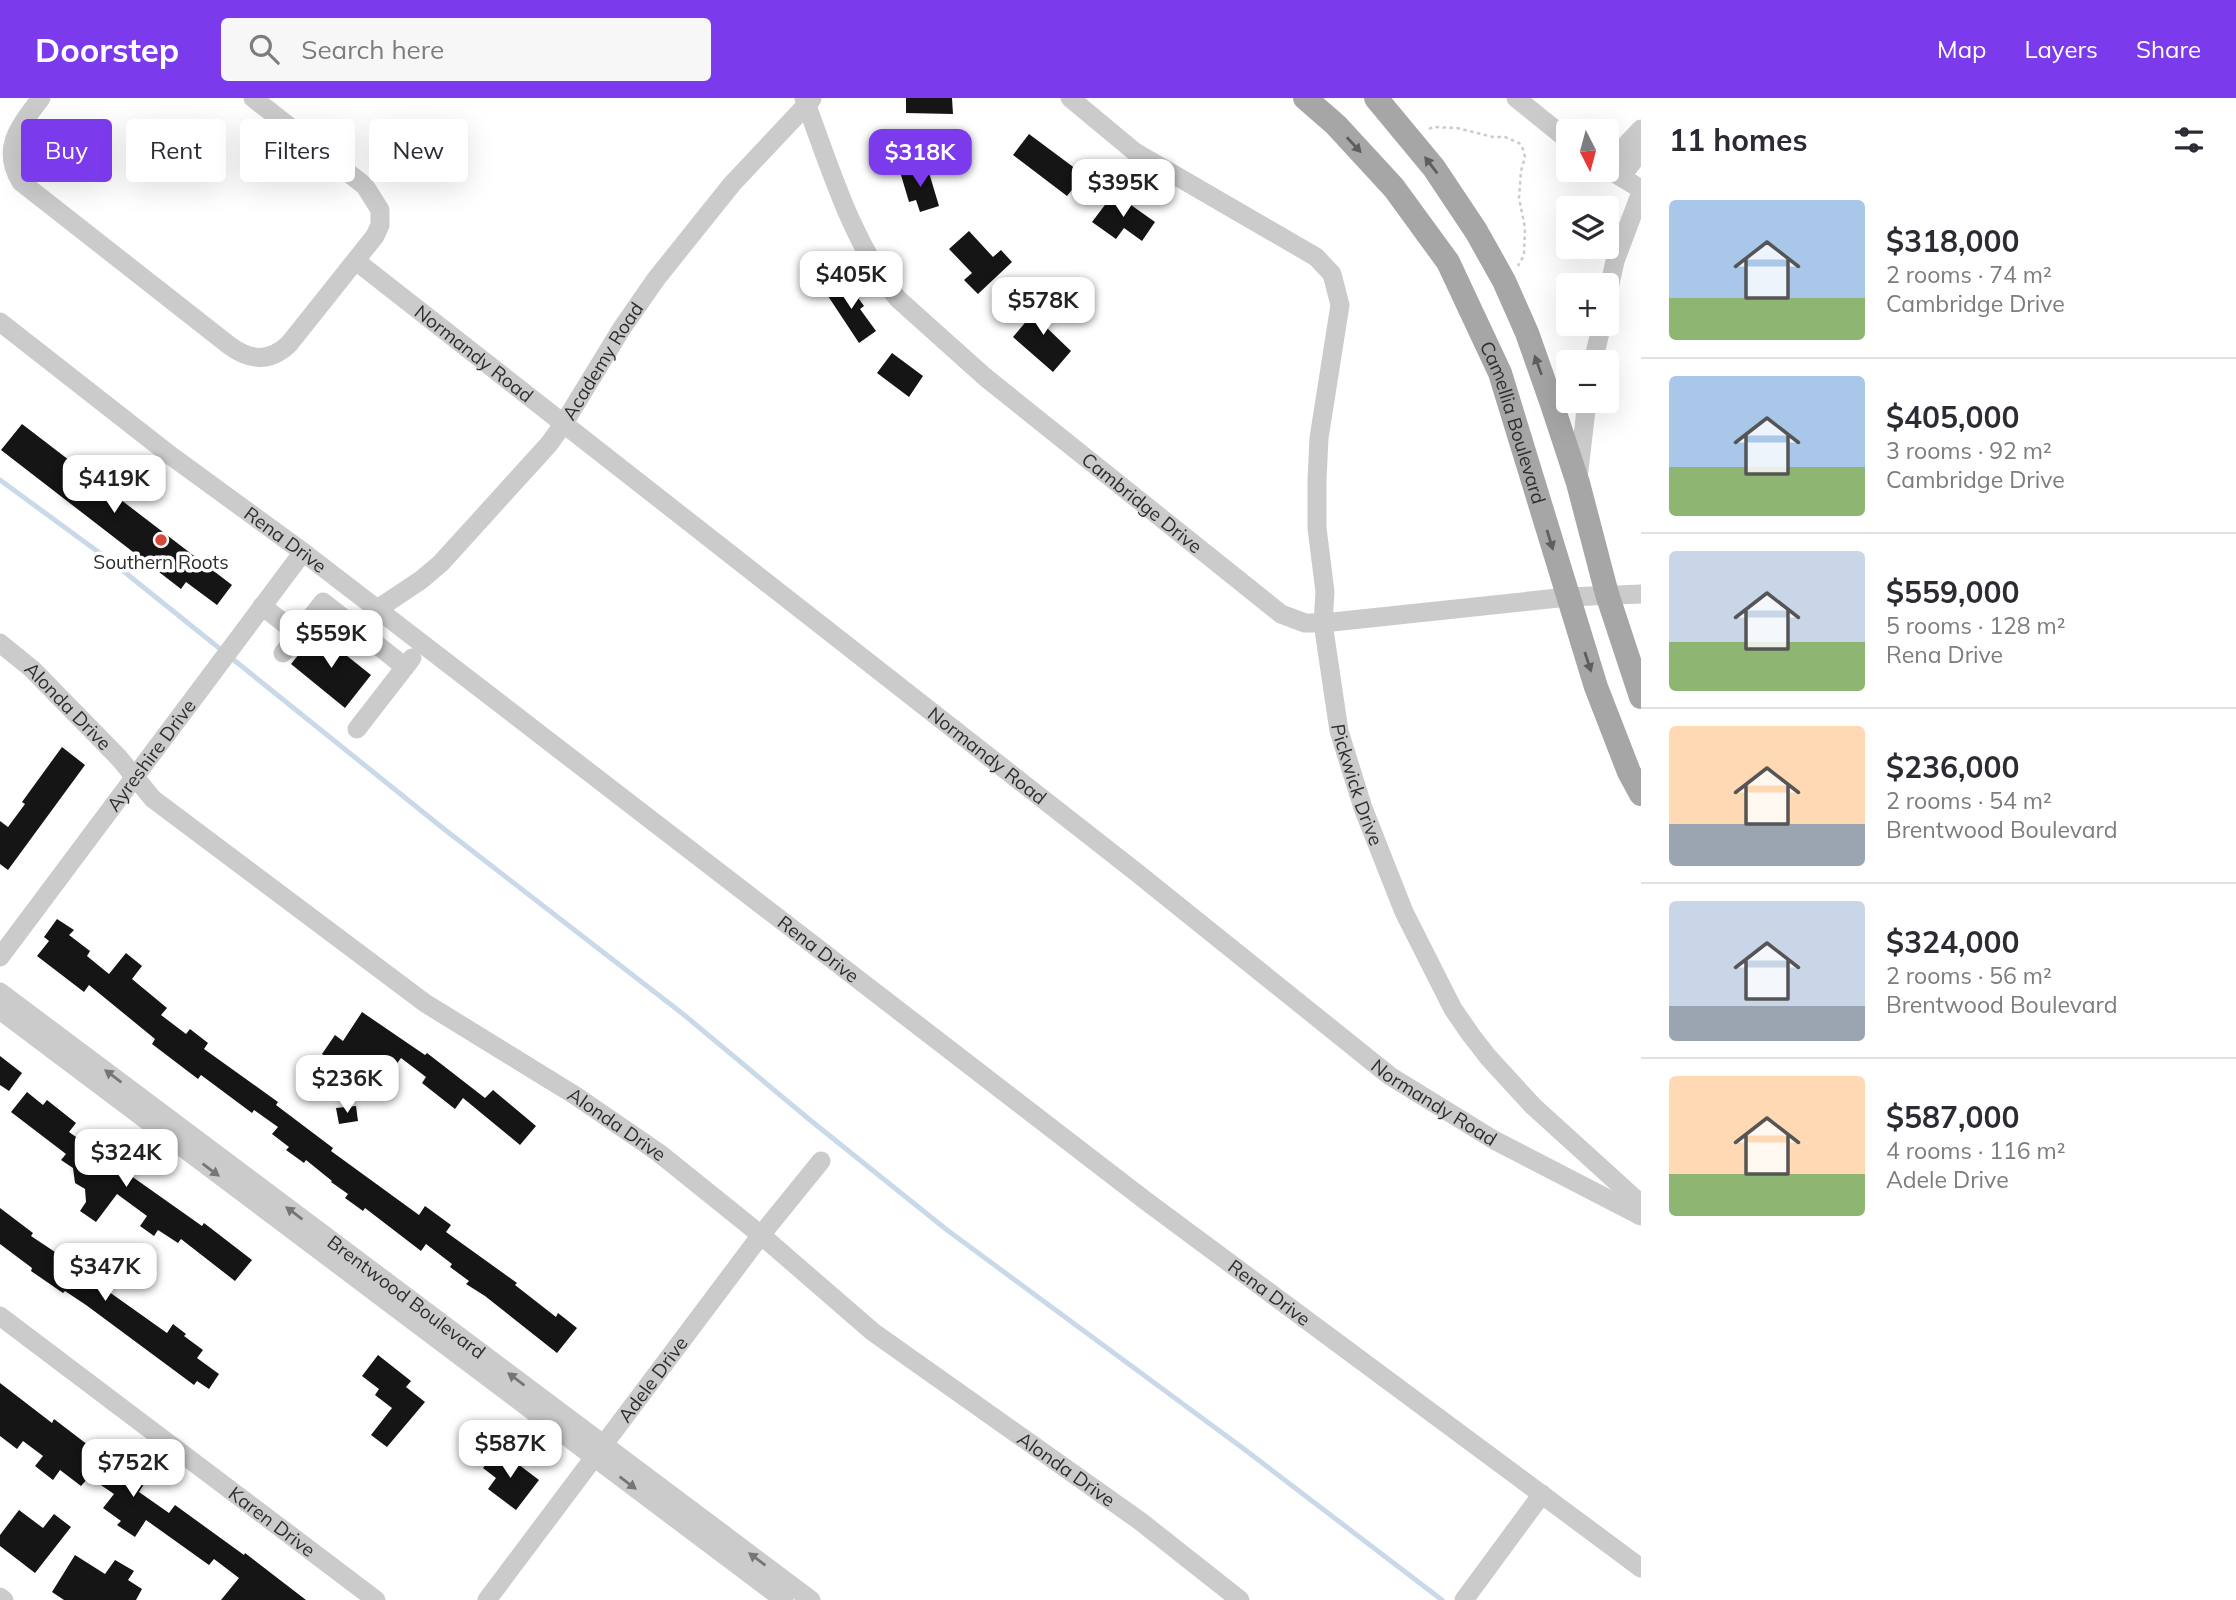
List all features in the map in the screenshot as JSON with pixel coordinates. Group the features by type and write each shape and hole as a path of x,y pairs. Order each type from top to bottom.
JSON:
{"main road":[{"name":"Camellia Boulevard","path":"1305,98 1336,125 1394,188 1448,262 1500,373 1600,698 1629,772 1641,794"},
{"path":"1378,99 1434,168 1504,281 1527,333 1578,483 1607,594 1641,697"}],"street":[{"path":"41,98 10,141 8,154 12,170 21,182 239,353 262,358 280,353 289,344 356,261 380,225 380,210 365,186 253,98"},
{"name":"Pickwick Drive","path":"1070,98 1135,152 1316,257 1332,274 1340,305 1319,438 1317,527 1325,592 1323,623 1339,731 1363,808 1404,912 1453,1009 1488,1057 1533,1106 1641,1204"},
{"path":"1516,98 1556,130"},
{"name":"Cambridge Drive","path":"808,100 826,160 862,242 887,286 898,299 985,377 1281,614 1305,623 1323,623 1567,597 1641,594"},
{"name":"Academy Road","path":"376,610 442,563 549,444 622,328 663,270 732,184 808,100"},
{"path":"1619,157 1633,134 1641,129"},
{"path":"1619,165 1641,151"},
{"path":"1612,273 1641,190 1619,175"},
{"name":"Normandy Road","path":"356,261 1136,872 1390,1076 1494,1140 1641,1216"},
{"name":"Rena Drive","path":"0,322 170,455 303,552 1146,1200 1641,1568"},
{"path":"1578,483 1586,413"},
{"name":"Ayreshire Drive","path":"0,957 303,552"},
{"path":"343,618 360,597"},
{"path":"283,653 323,602 405,667"},
{"path":"262,606 298,634"},
{"name":"Alonda Drive","path":"0,643 32,669 119,758 153,799 425,1003 576,1096 638,1139 761,1234 873,1332 1128,1513 1240,1600"},
{"path":"357,729 423,645"},
{"name":"Brentwood Boulevard","path":"0,992 599,1451 784,1600"},
{"name":"Brentwood Boulevard","path":"0,1010 599,1451 811,1600"},
{"name":"Adele Drive","path":"487,1600 761,1234 821,1161"},
{"name":"Karen Drive","path":"0,1316 376,1600"},
{"path":"1465,1600 1542,1494"},
{"path":"0,1597 4,1600"}],"path":[{"path":"1427,131 1433,127 1457,128 1519,143 1523,149 1525,157 1521,162 1519,198 1525,228 1524,255 1521,264 1516,268"}],"building":[{"path":"906,98 952,98 953,114 906,113"},
{"path":"1029,134 1084,175 1067,196 1013,155"},
{"path":"927,166 939,206 920,212 916,200 909,202 901,175"},
{"path":"1114,193 1155,222 1142,241 1124,228 1116,239 1092,222"},
{"path":"969,231 993,257 1001,250 1012,262 978,294 964,280 972,273 949,249"},
{"path":"845,280 864,306 860,309 876,331 859,343 826,293"},
{"path":"1045,299 1059,312 1046,327 1071,351 1053,372 1013,337"},
{"path":"892,353 923,376 909,397 877,373"},
{"path":"22,424 232,585 217,605 186,582 181,589 1,450"},
{"path":"317,632 371,675 345,708 291,664"},
{"path":"62,747 85,765 8,870 0,864 0,821 8,827 25,804 22,802"},
{"path":"57,919 74,930 69,935 90,951 87,956 109,974 126,953 142,966 132,979 167,1008 161,1015 186,1034 190,1029 208,1043 204,1049 278,1102 276,1105 333,1148 331,1151 419,1215 425,1206 451,1225 446,1232 517,1283 515,1285 556,1317 558,1313 577,1328 557,1353 466,1284 469,1281 450,1267 452,1264 426,1244 421,1251 365,1208 363,1211 345,1198 348,1194 306,1160 304,1163 286,1150 289,1147 272,1134 278,1127 254,1110 252,1113 201,1075 198,1079 152,1044 155,1039 89,985 84,992 37,956 49,941 44,937"},
{"path":"362,1012 425,1055 427,1053 485,1098 493,1090 536,1126 520,1145 463,1098 455,1109 422,1083 426,1077 401,1058 395,1066 384,1066 376,1077 363,1068 356,1079 322,1054 335,1035 343,1041"},
{"path":"0,1056 22,1073 9,1091 0,1085"},
{"path":"27,1092 43,1105 47,1100 76,1123 69,1132 202,1226 204,1223 252,1260 235,1281 181,1239 178,1243 158,1230 154,1236 140,1226 147,1216 117,1194 96,1222 80,1211 86,1202 85,1189 75,1183 73,1168 61,1160 66,1154 11,1112"},
{"path":"356,1106 358,1121 339,1124 336,1108"},
{"path":"0,1208 33,1233 31,1236 64,1258 68,1251 87,1264 81,1272 167,1333 173,1324 186,1334 184,1336 203,1350 197,1358 219,1374 209,1389 197,1381 194,1385 86,1305 31,1271 32,1268 0,1244"},
{"path":"378,1355 411,1381 406,1387 425,1402 387,1447 371,1435 392,1408 375,1395 379,1389 362,1376"},
{"path":"0,1383 52,1423 54,1419 88,1445 84,1448 123,1476 128,1469 146,1481 139,1492 169,1513 175,1505 244,1555 245,1553 306,1600 221,1600 239,1578 214,1559 209,1565 146,1520 135,1537 117,1525 121,1521 103,1508 114,1494 89,1477 81,1486 60,1470 53,1480 35,1466 43,1456 23,1441 17,1449 0,1436"},
{"path":"498,1449 539,1480 516,1510 488,1489 496,1478 483,1468"},
{"path":"19,1510 43,1528 54,1514 71,1527 35,1573 0,1546 0,1535"},
{"path":"75,1555 105,1574 115,1560 134,1571 128,1580 142,1589 136,1600 64,1600 52,1592"}],"waterway":[{"path":"0,480 112,562 444,829 683,1014 947,1230 1244,1449 1442,1600"}],"place":[{"name":"Southern Roots","path":"161,540"}]}
